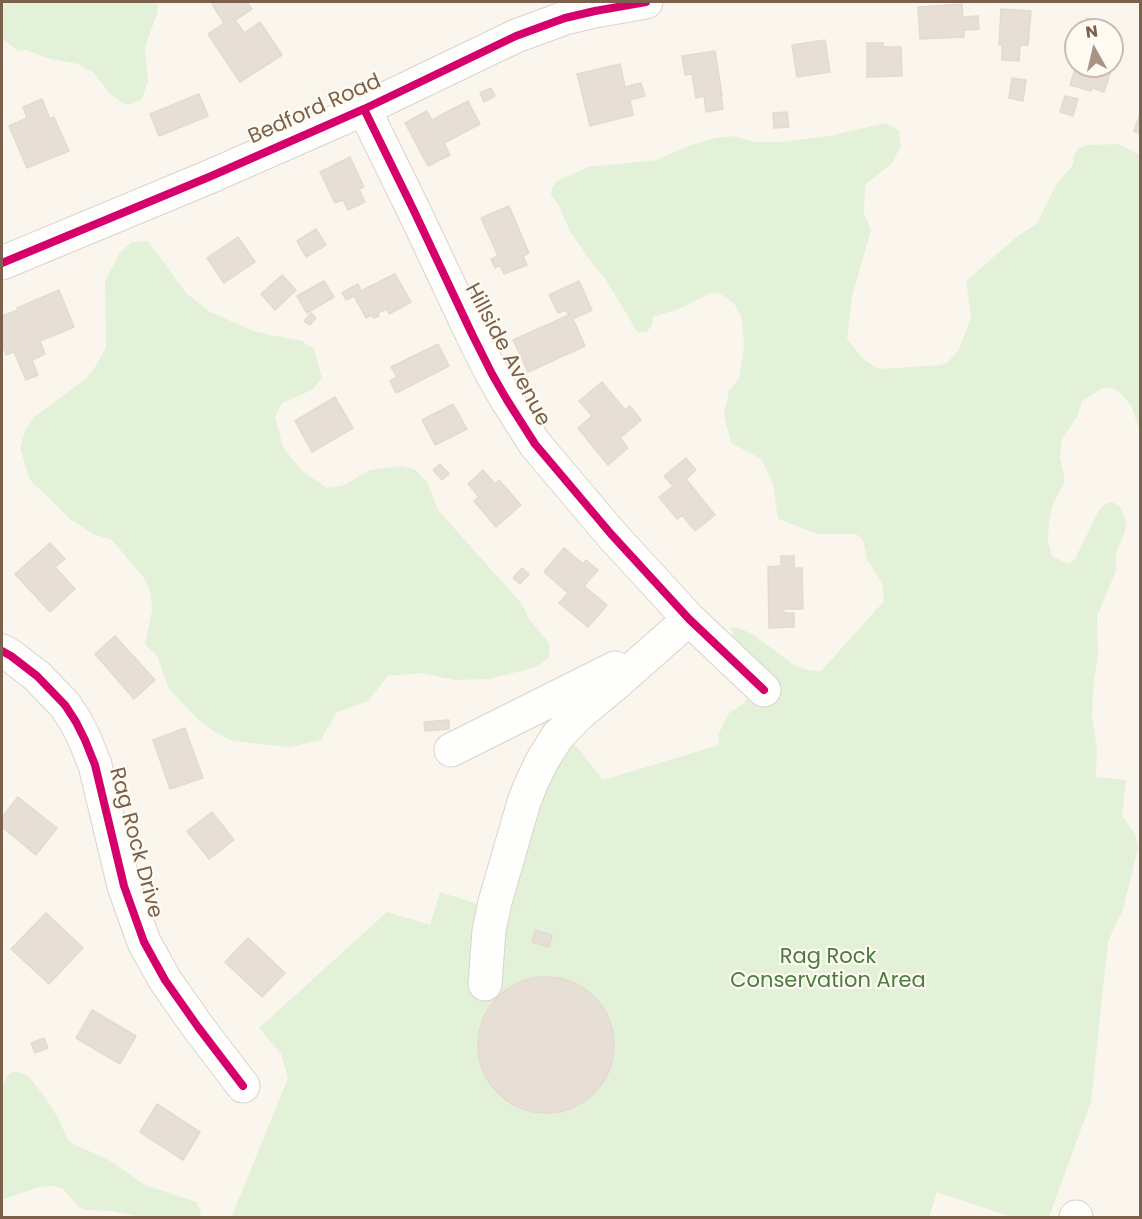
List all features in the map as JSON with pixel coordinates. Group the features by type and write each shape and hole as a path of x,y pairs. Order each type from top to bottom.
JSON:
{"street":[{"name":"Bedford Road","path":"2,263 209,177 364,109 540,26 595,11 646,2"},
{"name":"Hillside Avenue","path":"364,109 472,334 521,424 576,494 689,619 764,690"},
{"path":"485,984 489,931 495,902 524,802 542,761 557,737 578,715 689,619"},
{"path":"451,750 662,643"},
{"name":"Rag Rock Drive","path":"2,651 37,676 66,705 76,722 95,765 124,886 144,942 165,980 243,1086"}],"green space":[{"path":"2,2 158,2 157,14 145,47 148,81 142,99 126,105 110,94 94,73 78,64 51,59 26,50 18,51 2,39"},
{"name":"Rag Rock Conservation Area","path":"886,123 899,131 901,146 892,163 865,185 864,213 871,230 852,297 847,339 864,360 879,369 941,365 948,362 959,349 971,318 966,281 1015,238 1037,223 1057,183 1073,165 1074,155 1078,149 1087,145 1118,144 1140,155 1140,428 1131,405 1112,388 1103,388 1082,401 1077,417 1062,439 1060,457 1065,481 1053,504 1049,522 1048,541 1052,556 1068,564 1075,559 1099,510 1105,504 1112,502 1120,507 1126,521 1125,531 1116,554 1116,571 1097,616 1098,658 1092,715 1097,749 1096,777 1126,780 1122,815 1136,836 1138,848 1122,913 1108,942 1091,1102 1049,1217 1012,1217 937,1192 929,1218 231,1218 288,1078 281,1054 259,1028 387,912 430,925 440,892 487,907 547,709 603,780 719,745 718,735 729,713 743,704 753,690 730,627 739,628 754,635 794,665 808,670 821,671 884,601 882,583 867,559 863,540 856,534 818,534 778,519 773,483 761,459 731,443 724,415 729,391 739,378 744,346 742,319 734,303 720,294 711,293 679,309 653,317 652,325 647,332 638,333 606,280 571,233 558,204 551,195 552,187 557,181 588,167 656,160 688,146 716,138 732,136 756,142 782,142 829,136"},
{"path":"148,241 186,293 210,312 256,332 302,341 314,349 322,378 312,390 282,403 275,417 283,447 302,471 327,488 342,486 370,470 401,466 416,470 427,482 438,510 522,604 529,619 550,644 549,658 537,667 489,679 454,680 421,673 388,676 368,701 336,713 321,740 289,747 232,741 198,719 169,689 157,656 145,644 152,610 151,594 144,578 112,540 95,535 70,519 30,480 20,448 25,431 34,417 87,378 97,364 106,347 105,281 120,252 132,242"},
{"path":"14,1071 29,1077 45,1097 69,1142 109,1160 145,1185 196,1202 201,1217 142,1217 111,1211 86,1210 79,1207 63,1189 55,1186 39,1187 2,1200 2,1086 7,1076"}],"building":[{"path":"247,2 252,9 235,20 244,33 260,22 282,55 240,82 208,34 224,23 212,4"},
{"path":"962,4 963,17 978,16 979,29 964,30 964,37 920,39 918,7"},
{"path":"1001,9 1031,11 1028,45 1020,45 1019,61 1002,60 1002,45 999,45"},
{"path":"825,40 830,72 797,77 792,45"},
{"path":"867,43 883,43 883,47 901,47 902,76 867,77"},
{"path":"715,51 723,109 706,112 704,96 696,98 692,74 685,75 682,56"},
{"path":"620,64 625,87 641,83 645,96 630,100 633,115 590,126 577,74"},
{"path":"1012,78 1026,80 1023,101 1009,98"},
{"path":"1072,78 1109,78 1104,92 1070,85"},
{"path":"491,88 495,96 484,102 480,93"},
{"path":"199,94 208,116 159,136 150,114"},
{"path":"1065,96 1078,99 1073,116 1060,112"},
{"path":"42,99 50,119 54,117 69,151 27,168 9,126 27,118 23,107"},
{"path":"468,101 480,124 444,143 450,155 428,166 405,123 427,111 432,120"},
{"path":"787,112 789,127 774,128 773,113"},
{"path":"1140,114 1140,134 1134,131"},
{"path":"350,157 364,187 359,189 365,202 348,210 343,200 335,203 320,172"},
{"path":"509,206 529,253 523,256 527,265 504,274 500,265 495,268 491,259 498,256 481,218"},
{"path":"316,229 326,245 306,257 297,241"},
{"path":"238,237 255,262 224,283 207,258"},
{"path":"395,274 411,302 389,314 387,309 378,313 379,316 374,318 371,315 366,318 354,296 346,300 342,293 358,284 361,291"},
{"path":"282,275 296,290 275,310 261,294"},
{"path":"324,281 334,297 307,313 297,296"},
{"path":"579,281 592,310 573,319 585,346 528,372 513,340 569,315 566,310 558,313 549,295"},
{"path":"59,290 74,327 40,341 45,354 32,360 38,375 26,380 14,352 6,355 2,343 2,316"},
{"path":"311,313 316,318 310,325 304,321"},
{"path":"438,344 449,366 396,393 390,381 397,377 391,367"},
{"path":"602,382 625,410 630,406 641,420 620,438 628,448 608,465 578,428 592,416 579,401"},
{"path":"335,397 353,428 312,452 295,421"},
{"path":"453,404 467,429 435,445 422,420"},
{"path":"686,458 696,470 686,479 715,515 695,531 682,515 677,519 659,497 673,486 664,476"},
{"path":"440,464 449,474 442,480 433,470"},
{"path":"483,470 495,484 499,480 521,505 496,527 474,501 479,497 468,484"},
{"path":"50,543 65,559 55,567 75,589 50,612 15,574"},
{"path":"564,548 583,564 586,560 598,570 584,586 607,605 588,627 559,603 568,593 544,572"},
{"path":"781,556 794,556 794,568 802,568 803,609 784,609 784,613 794,613 794,627 769,628 768,567 781,566"},
{"path":"522,568 529,574 520,584 513,578"},
{"path":"115,636 155,680 134,699 95,654"},
{"path":"449,720 449,729 425,731 424,722"},
{"path":"185,728 203,778 170,789 153,740"},
{"path":"18,797 57,828 36,855 2,827 2,817"},
{"path":"212,812 234,840 209,859 187,831"},
{"path":"46,913 83,948 49,984 11,949"},
{"path":"535,930 552,935 549,947 532,942"},
{"path":"248,938 285,973 262,997 225,962"},
{"path":"546,977 572,982 584,988 594,997 603,1007 609,1019 614,1045 609,1071 603,1083 594,1093 584,1102 572,1108 546,1113 520,1108 508,1102 498,1093 489,1083 483,1071 478,1045 483,1019 489,1007 498,997 508,988 520,982"},
{"path":"92,1010 136,1036 120,1064 76,1038"},
{"path":"44,1038 48,1048 35,1053 31,1043"},
{"path":"157,1104 200,1132 183,1160 140,1132"}],"cycle path":[{"path":"2,263 209,177 364,109 516,36 565,18 646,2"},
{"path":"364,109 492,374 535,444 611,534 689,619 764,690"},
{"path":"2,651 37,676 65,705 76,722 95,765 124,886 144,942 165,980 243,1086"}]}
